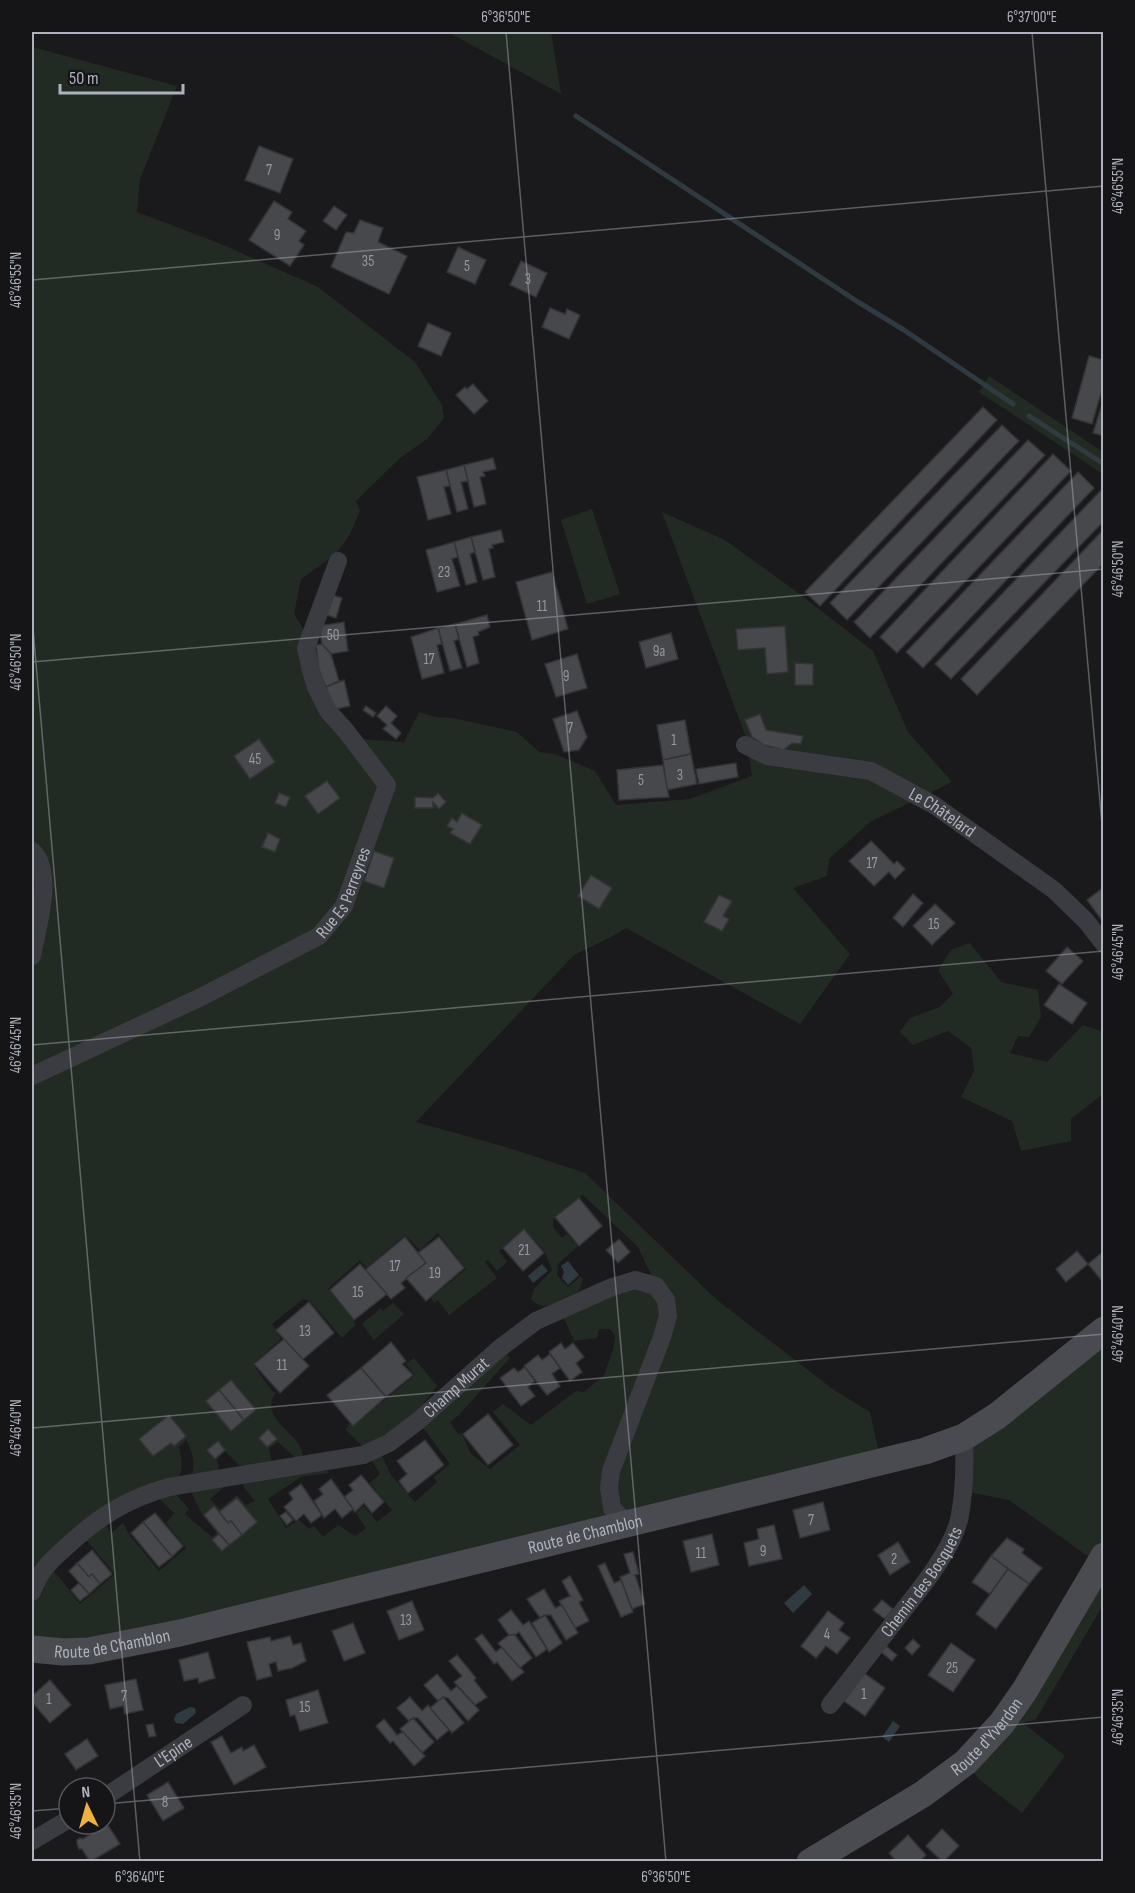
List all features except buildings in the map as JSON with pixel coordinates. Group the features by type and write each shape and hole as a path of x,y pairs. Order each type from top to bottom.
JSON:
{"street":[{"name":"Rue Es Perreyres","path":"32,1076 200,998 319,936 344,906 387,785 346,731 327,711 310,667 306,648 338,561"},
{"name":"Le Châtelard","path":"745,746 767,756 871,771 934,805 1054,890 1086,921 1104,944"},
{"path":"32,851 37,856 45,889 32,956"},
{"name":"Champ Murat","path":"32,1592 37,1576 47,1565 89,1526 110,1511 141,1496 169,1487 363,1455 389,1443 418,1421 500,1348 536,1321 591,1295 635,1280 656,1286 666,1300 668,1316 611,1472 609,1488 612,1508 627,1524"},
{"name":"Route de Chamblon","path":"32,1649 78,1652 117,1647 925,1451 964,1437 997,1416 1104,1330"},
{"name":"Chemin des Bosquets","path":"830,1705 923,1587 950,1542 958,1521 963,1491 964,1437"},
{"name":"Route d'Yverdon","path":"810,1862 923,1794 966,1762 1002,1723 1025,1690 1104,1556"},
{"name":"L'Epine","path":"117,1789 243,1706"},
{"path":"32,1842 57,1826"}],"shaded area":[{"path":"448,32 551,32 561,94"},
{"path":"32,47 177,86 140,179 137,212 221,244 318,287 415,362 442,405 444,418 427,439 400,458 356,501 360,511 349,536 336,554 301,579 294,614 305,632 299,662 317,699 345,738 404,742 419,712 517,732 539,752 555,754 595,771 616,805 690,799 752,776 747,740 662,512 725,540 873,651 908,732 952,782 870,822 829,859 827,876 793,888 850,954 800,1024 626,928 574,955 416,1122 509,1148 585,1173 717,1300 834,1390 870,1412 881,1462 306,1602 32,1649","holes":["583,1195 638,1247 656,1285 581,1299 560,1309 574,1341 597,1338 599,1329 610,1329 615,1336 613,1350 604,1375 584,1392 576,1391 531,1425 503,1404 493,1412 520,1445 490,1469 471,1454 462,1434 458,1434 450,1422 510,1358 500,1348 418,1421 450,1464 434,1477 437,1482 415,1502 391,1475 382,1456 371,1459 380,1474 370,1483 392,1510 377,1522 364,1506 356,1513 366,1528 355,1536 338,1525 323,1537 314,1526 309,1529 299,1520 286,1528 268,1499 301,1477 329,1473 322,1462 304,1465 299,1445 273,1415 272,1400 276,1392 272,1391 253,1364 281,1339 272,1324 303,1299 310,1301 342,1338 356,1324 328,1289 360,1260 366,1268 405,1235 420,1250 438,1233 466,1269 431,1298 434,1303 438,1300 449,1315 497,1278 485,1262 488,1260 497,1271 507,1262 499,1251 525,1229 545,1252 552,1270 534,1289 531,1299 541,1306 552,1304 578,1292 583,1280 581,1276 568,1287 557,1275 558,1264 578,1246 567,1234 562,1238 553,1227 554,1217","186,1440 193,1462 188,1485 203,1516 217,1533 212,1537 185,1514 189,1509 170,1488 180,1474 179,1447","278,1442 303,1465 272,1463 269,1448","225,1451 240,1466 243,1486 255,1501 246,1505 237,1495 220,1509 210,1499 225,1486 217,1473 219,1467 217,1459","152,1492 174,1513 166,1523 186,1548 159,1571 123,1523 111,1533 106,1526","81,1534 115,1574 80,1604 47,1565"]},
{"path":"989,376 1103,452 1103,474 979,392"},
{"path":"592,509 620,594 587,604 561,520"},
{"path":"970,943 1001,982 1038,990 1041,1017 1029,1037 1018,1036 1010,1053 1047,1062 1083,1025 1103,1032 1103,1094 1071,1119 1071,1141 1021,1151 1012,1121 961,1097 974,1071 971,1048 948,1031 913,1045 900,1032 910,1018 940,1007 953,994 938,970 951,950"},
{"path":"568,1261 579,1275 568,1285 562,1278 564,1272 561,1266"},
{"path":"542,1264 548,1271 533,1283 528,1276"},
{"path":"393,1303 404,1314 374,1340 362,1324 381,1308 383,1311"},
{"path":"1103,1330 1103,1605 1036,1719 1023,1723 1065,1756 1022,1813 979,1779 966,1762 1099,1564 1009,1500 963,1491 964,1437"},
{"path":"414,1358 437,1386 404,1422 362,1446 346,1430 350,1423 353,1426 415,1375 406,1364"},
{"path":"804,1585 812,1594 793,1613 784,1603"},
{"path":"190,1707 195,1708 196,1713 183,1724 176,1723 174,1720 176,1714"},
{"path":"893,1721 900,1726 889,1742 882,1737"}],"waterway":[{"path":"576,116 904,330 1013,404"},
{"path":"1029,416 1104,464"}]}
